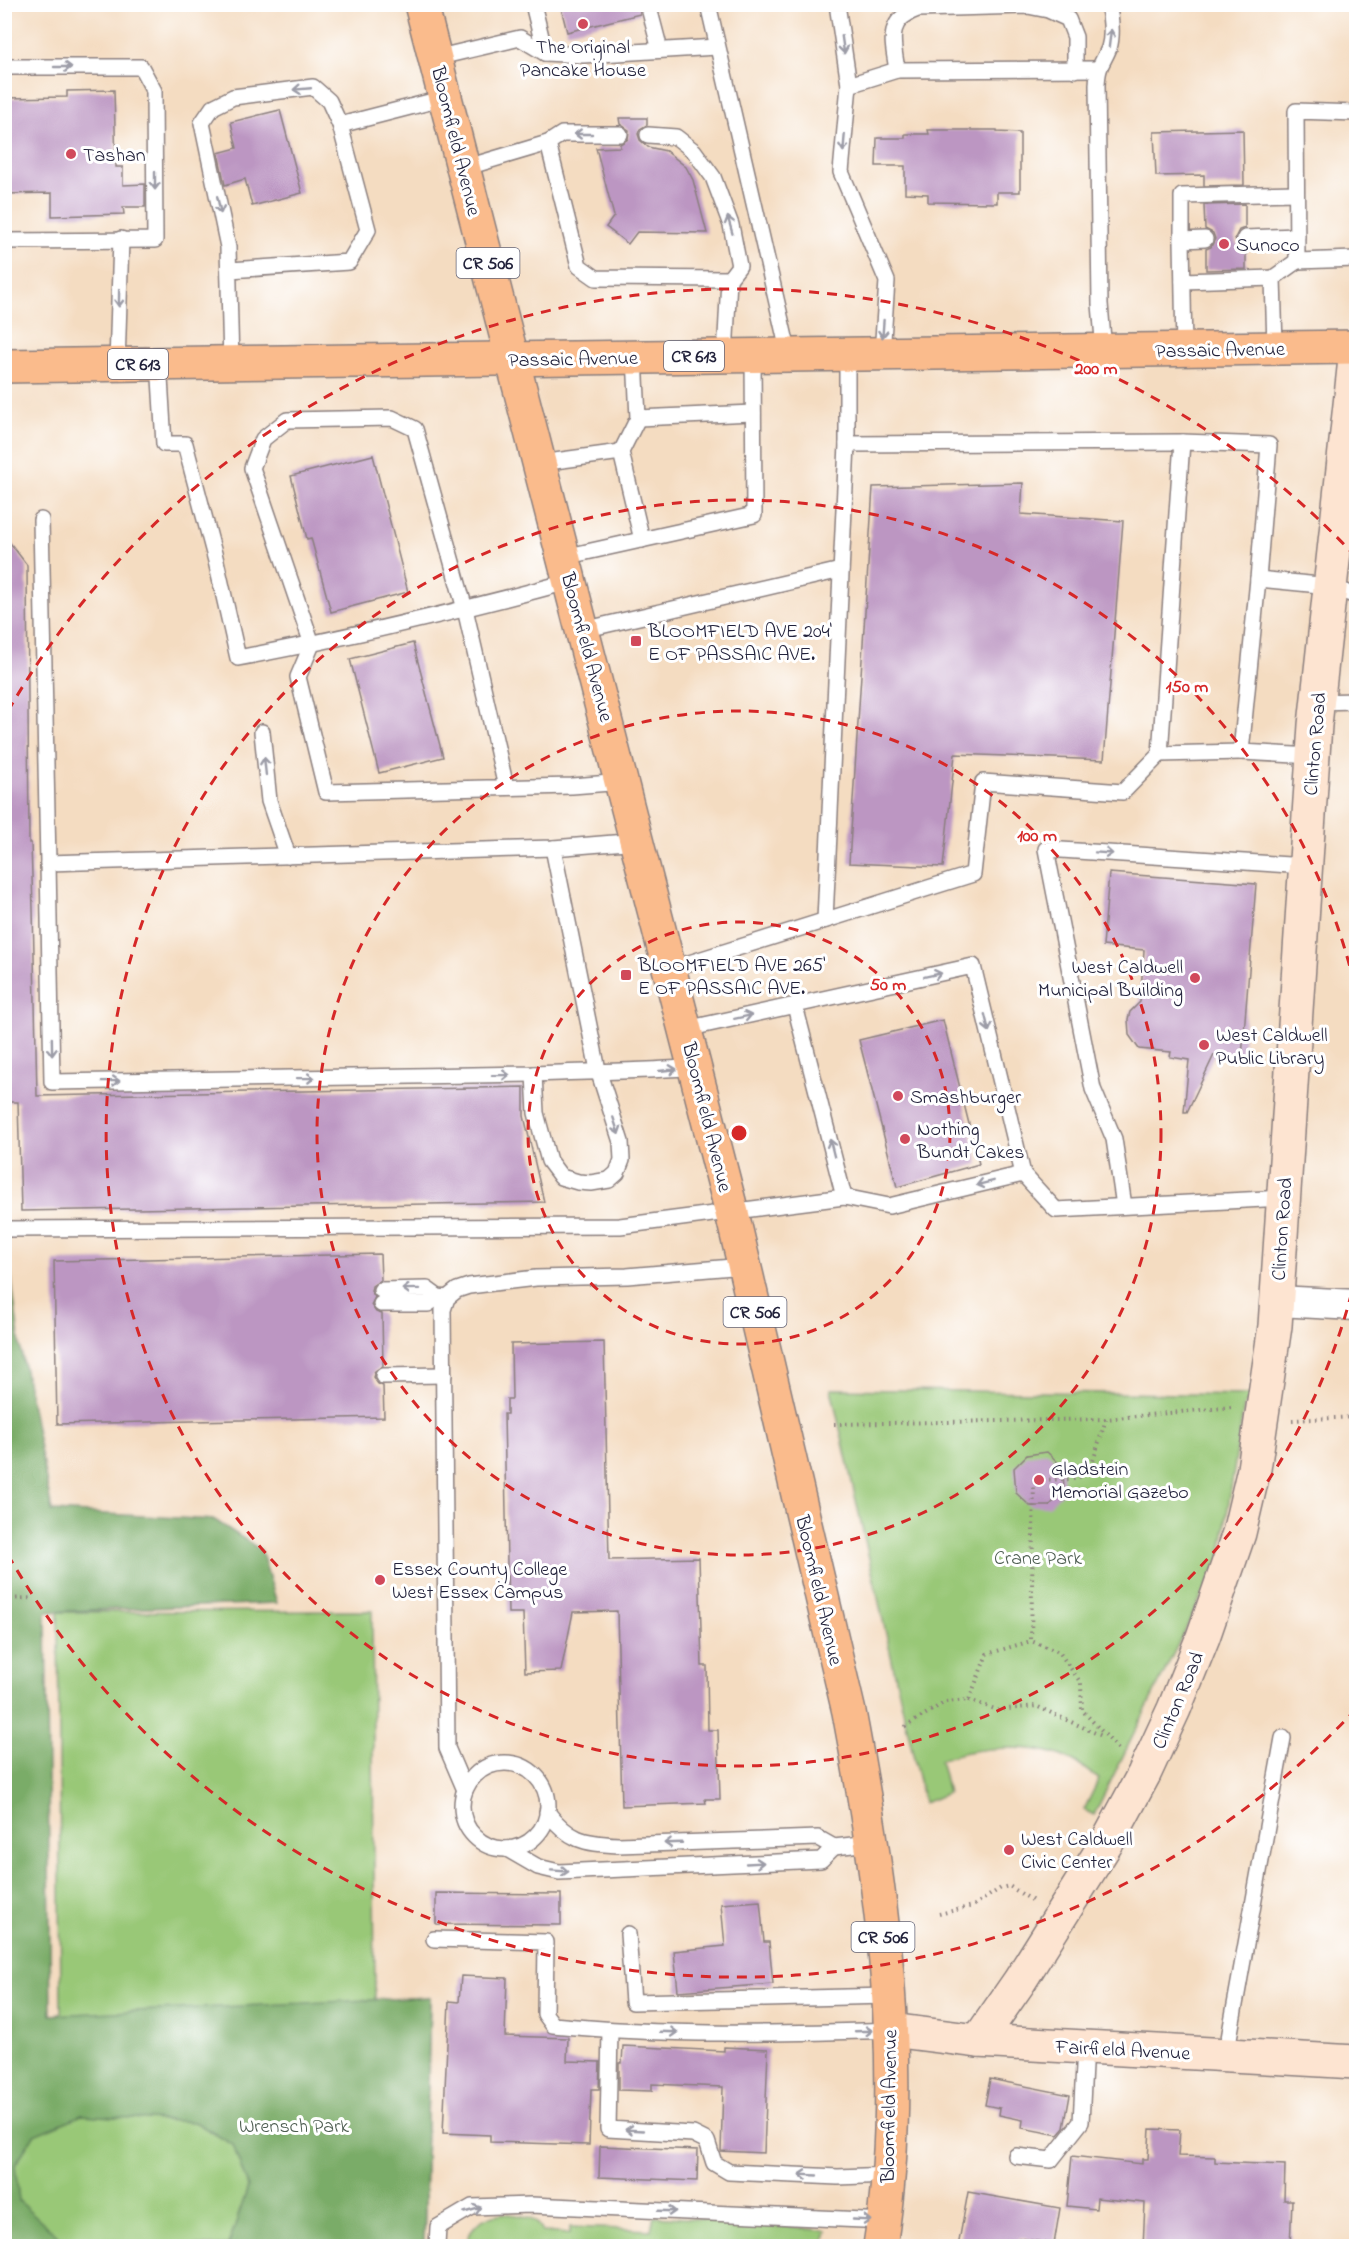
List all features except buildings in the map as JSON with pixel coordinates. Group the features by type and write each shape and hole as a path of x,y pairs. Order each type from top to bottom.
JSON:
{"main road":[{"name":"Bloomfield Avenue","path":"421,4 732,1212 849,1712 871,1843 886,1960 891,2030 893,2094 883,2234"},
{"name":"Passaic Avenue","path":"4,366 1275,347 1356,349"}],"street":[{"name":"Clinton Road","path":"978,2041 1020,1982 1109,1839 1144,1774 1174,1709 1203,1637 1239,1533 1254,1469 1247,1414 1276,1301 1317,702 1343,591 1356,349"},
{"path":"1276,1301 1356,1305"},
{"name":"Fairfield Avenue","path":"891,2030 978,2041 1356,2062"}],"lane":[{"path":"532,4 545,53"},
{"path":"648,4 660,50"},
{"path":"708,4 789,355"},
{"path":"837,4 849,85 841,172 887,280 882,354"},
{"path":"1104,351 1100,304 1097,69 1109,48 1112,31 1108,4"},
{"path":"897,70 893,38 896,24 905,14 918,9 1028,6 1048,9 1068,19 1075,37 1075,70"},
{"path":"435,58 520,38 545,53 582,55 717,47"},
{"path":"4,67 141,67 154,91 155,240 4,241"},
{"path":"849,85 897,70 1097,69"},
{"path":"230,270 349,262 368,230 340,125 329,101 313,87 232,97 213,107 202,123 228,247 231,363"},
{"path":"340,125 446,98"},
{"path":"1297,261 1296,111 1356,113"},
{"path":"464,168 549,143 562,134 620,134"},
{"path":"161,364 164,444 185,444 216,561 238,658 312,644 465,609 642,540 754,515 753,413 739,356 729,279 739,266 731,225 713,177 694,151 676,137 648,135"},
{"path":"549,143 579,266 596,278 729,279"},
{"path":"1184,350 1182,196 1296,193"},
{"path":"1245,238 1296,236"},
{"path":"117,364 121,239"},
{"path":"1182,240 1205,239"},
{"path":"1184,281 1273,278 1297,261 1356,259"},
{"path":"1273,278 1275,347"},
{"path":"825,920 847,444 847,354"},
{"path":"635,357 638,418 621,452 642,540"},
{"path":"638,418 753,413"},
{"path":"506,788 465,609 415,429 392,418 287,420 263,439 252,468 312,644 298,677 326,792 506,788 572,786 622,782"},
{"path":"847,444 1182,442 1269,445 1241,752"},
{"path":"670,969 973,874 983,782 1123,792 1160,754 1182,442"},
{"path":"540,463 621,452"},
{"path":"41,520 52,1082 534,1074 598,1070 646,1072 695,1067"},
{"path":"583,630 841,570"},
{"path":"1258,579 1343,591"},
{"path":"1317,702 1356,701"},
{"path":"262,732 269,801 288,856"},
{"path":"1160,754 1241,752 1313,756"},
{"path":"48,863 553,848 638,841"},
{"path":"534,1074 537,1113 549,1161 561,1177 591,1183 609,1180 616,1173 622,1160 621,1142 598,1070 553,848"},
{"path":"1124,1206 1114,1139 1093,1089 1046,849 1305,866"},
{"path":"686,1029 973,966 1023,1174 1056,1210 1283,1198"},
{"path":"795,1006 844,1197"},
{"path":"4,1229 620,1226 844,1197 889,1206 1023,1174"},
{"path":"381,1297 428,1304 469,1286 537,1278 627,1276 744,1266"},
{"path":"442,1298 447,1748 465,1790"},
{"path":"383,1376 444,1376"},
{"path":"1226,2055 1283,1738"},
{"path":"497,1763 511,1763 525,1767 537,1776 548,1802 547,1812 542,1829 520,1847 493,1848 480,1841 470,1831 464,1818 462,1804 465,1790 472,1778 483,1768 497,1763"},
{"path":"547,1812 568,1835 578,1841 594,1844 818,1838 834,1847 871,1843"},
{"path":"507,1849 538,1867 559,1872 821,1860 834,1847"},
{"path":"628,1934 633,2002 888,1996"},
{"path":"434,1939 546,1942 545,2014 554,2025 610,2030 751,2035 891,2030"},
{"path":"610,2030 608,2129 693,2134 707,2141 714,2163 729,2172 837,2177 888,2175"},
{"path":"1016,2156 1051,2160 1081,2122 1086,2047"},
{"path":"437,2247 438,2227 472,2207 531,2205 883,2234"}],"path":[{"path":"834,1424 1247,1414 1356,1417"},
{"path":"1031,1641 1034,1480 1076,1479 1090,1471 1106,1419"},
{"path":"4,1599 34,1598"},
{"path":"969,1700 987,1654 1031,1641 1059,1652 1081,1683 1083,1710 1106,1737 1144,1774"},
{"path":"905,1727 945,1702 969,1700 998,1710 1036,1706 1106,1737"},
{"path":"939,1914 973,1906 1001,1888 1009,1886 1036,1902"}],"green space":[{"name":"Wrensch Park","path":"6,1237 20,1345 52,1511 215,1520 261,1550 277,1603 46,1612 51,2015 430,1997 424,2246 228,2246 248,2187 233,2145 195,2122 82,2115 34,2135 15,2165 19,2201 69,2246 5,2246 4,1238"},
{"name":"Crane Park","path":"831,1389 1254,1395 1244,1406 1220,1559 1094,1815 1084,1810 1099,1779 1076,1763 1058,1755 1024,1749 988,1749 940,1760 948,1793 924,1803"},
{"path":"372,1611 375,2000 430,1997 424,2246 5,2246 4,2001 51,2015 61,2014 58,1612"},
{"path":"503,2213 530,2218 542,2232 570,2234 570,2227 651,2230 654,2216 762,2223 827,2231 824,2246 467,2246 468,2239 478,2223"}],"place":[{"name":"The Original Pancake House","path":"583,24"},
{"name":"Tashan","path":"71,154"},
{"name":"Sunoco","path":"1224,244"},
{"name":"BLOOMFIELD AVE 204' E OF PASSAIC AVE.","path":"636,641"},
{"name":"BLOOMFIELD AVE 265' E OF PASSAIC AVE.","path":"626,975"},
{"name":"West Caldwell Municipal Building","path":"1195,978"},
{"name":"West Caldwell Public Library","path":"1204,1045"},
{"name":"Smashburger","path":"898,1096"},
{"name":"Nothing Bundt Cakes","path":"905,1139"},
{"name":"Gladstein Memorial Gazebo","path":"1039,1480"},
{"name":"Essex County College West Essex Campus","path":"380,1580"},
{"name":"West Caldwell Civic Center","path":"1009,1850"}]}
